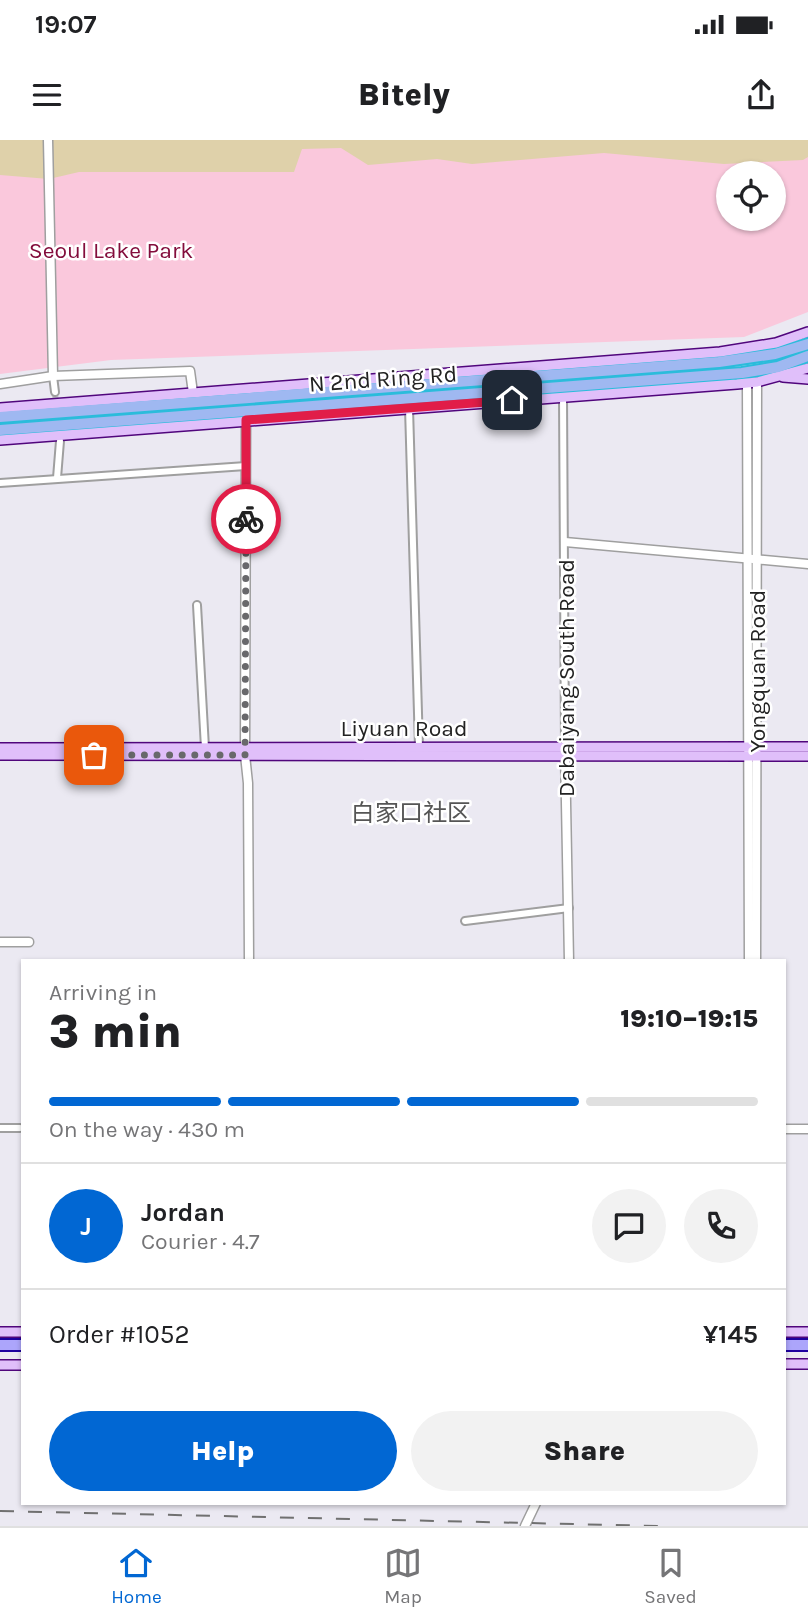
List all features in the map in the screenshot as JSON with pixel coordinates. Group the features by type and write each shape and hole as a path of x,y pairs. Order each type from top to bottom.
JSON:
{"highway":[{"name":"N 2nd Ring Rd","path":"0,417 719,362 775,354 808,344"},
{"name":"N 2nd Ring Rd","path":"0,430 742,373 778,367 808,356"}],"main road":[{"path":"0,408 720,352 776,343 808,332"},
{"path":"0,440 752,382 808,368"},
{"path":"775,377 808,379"},
{"name":"Liyuan Road","path":"0,748 205,748 246,752 419,747 565,751"},
{"name":"Liyuan Road","path":"0,755 752,751 808,747"},
{"name":"Liyuan Road","path":"752,751 808,756"},
{"path":"0,1332 21,1332"},
{"path":"786,1332 808,1332"},
{"path":"0,1345 21,1345"},
{"path":"786,1345 808,1345"},
{"path":"0,1351 21,1351"},
{"path":"786,1351 808,1351"},
{"path":"0,1365 21,1364"},
{"path":"786,1364 808,1364"}],"street":[{"path":"48,140 54,392"},
{"path":"0,384 53,376 190,371 193,393"},
{"name":"Yongquan Road","path":"748,959 752,751 752,382"},
{"name":"Dabaiyang South Road","path":"563,396 569,959"},
{"path":"409,408 419,747"},
{"path":"246,420 249,959"},
{"path":"57,478 60,441"},
{"path":"0,483 246,466"},
{"path":"565,542 808,564"},
{"path":"197,605 205,748"},
{"name":"Yongquan Road","path":"752,751 756,959"},
{"path":"465,921 569,908"},
{"path":"0,942 29,942"},
{"path":"0,1128 20,1128"},
{"path":"786,1129 808,1129"},
{"path":"525,1526 535,1505"}],"green space":[{"name":"Seoul Lake Park","path":"0,140 808,140 808,312 744,337 111,360 0,374"}],"shaded area":[{"path":"0,140 808,140 808,157 803,160 783,161 716,161 716,163 604,153 472,164 437,159 368,165 341,148 302,149 294,172 79,172 49,179 0,175"}],"tunnel":[{"path":"55,392 58,428"}],"railway":[{"path":"0,1511 658,1526"}],"way so far":[{"path":"94,755 245,755 246,519"}],"district":[{"name":"白家口社区","path":"411,813"}],"route":[{"path":"246,519 246,420 512,400"}]}
